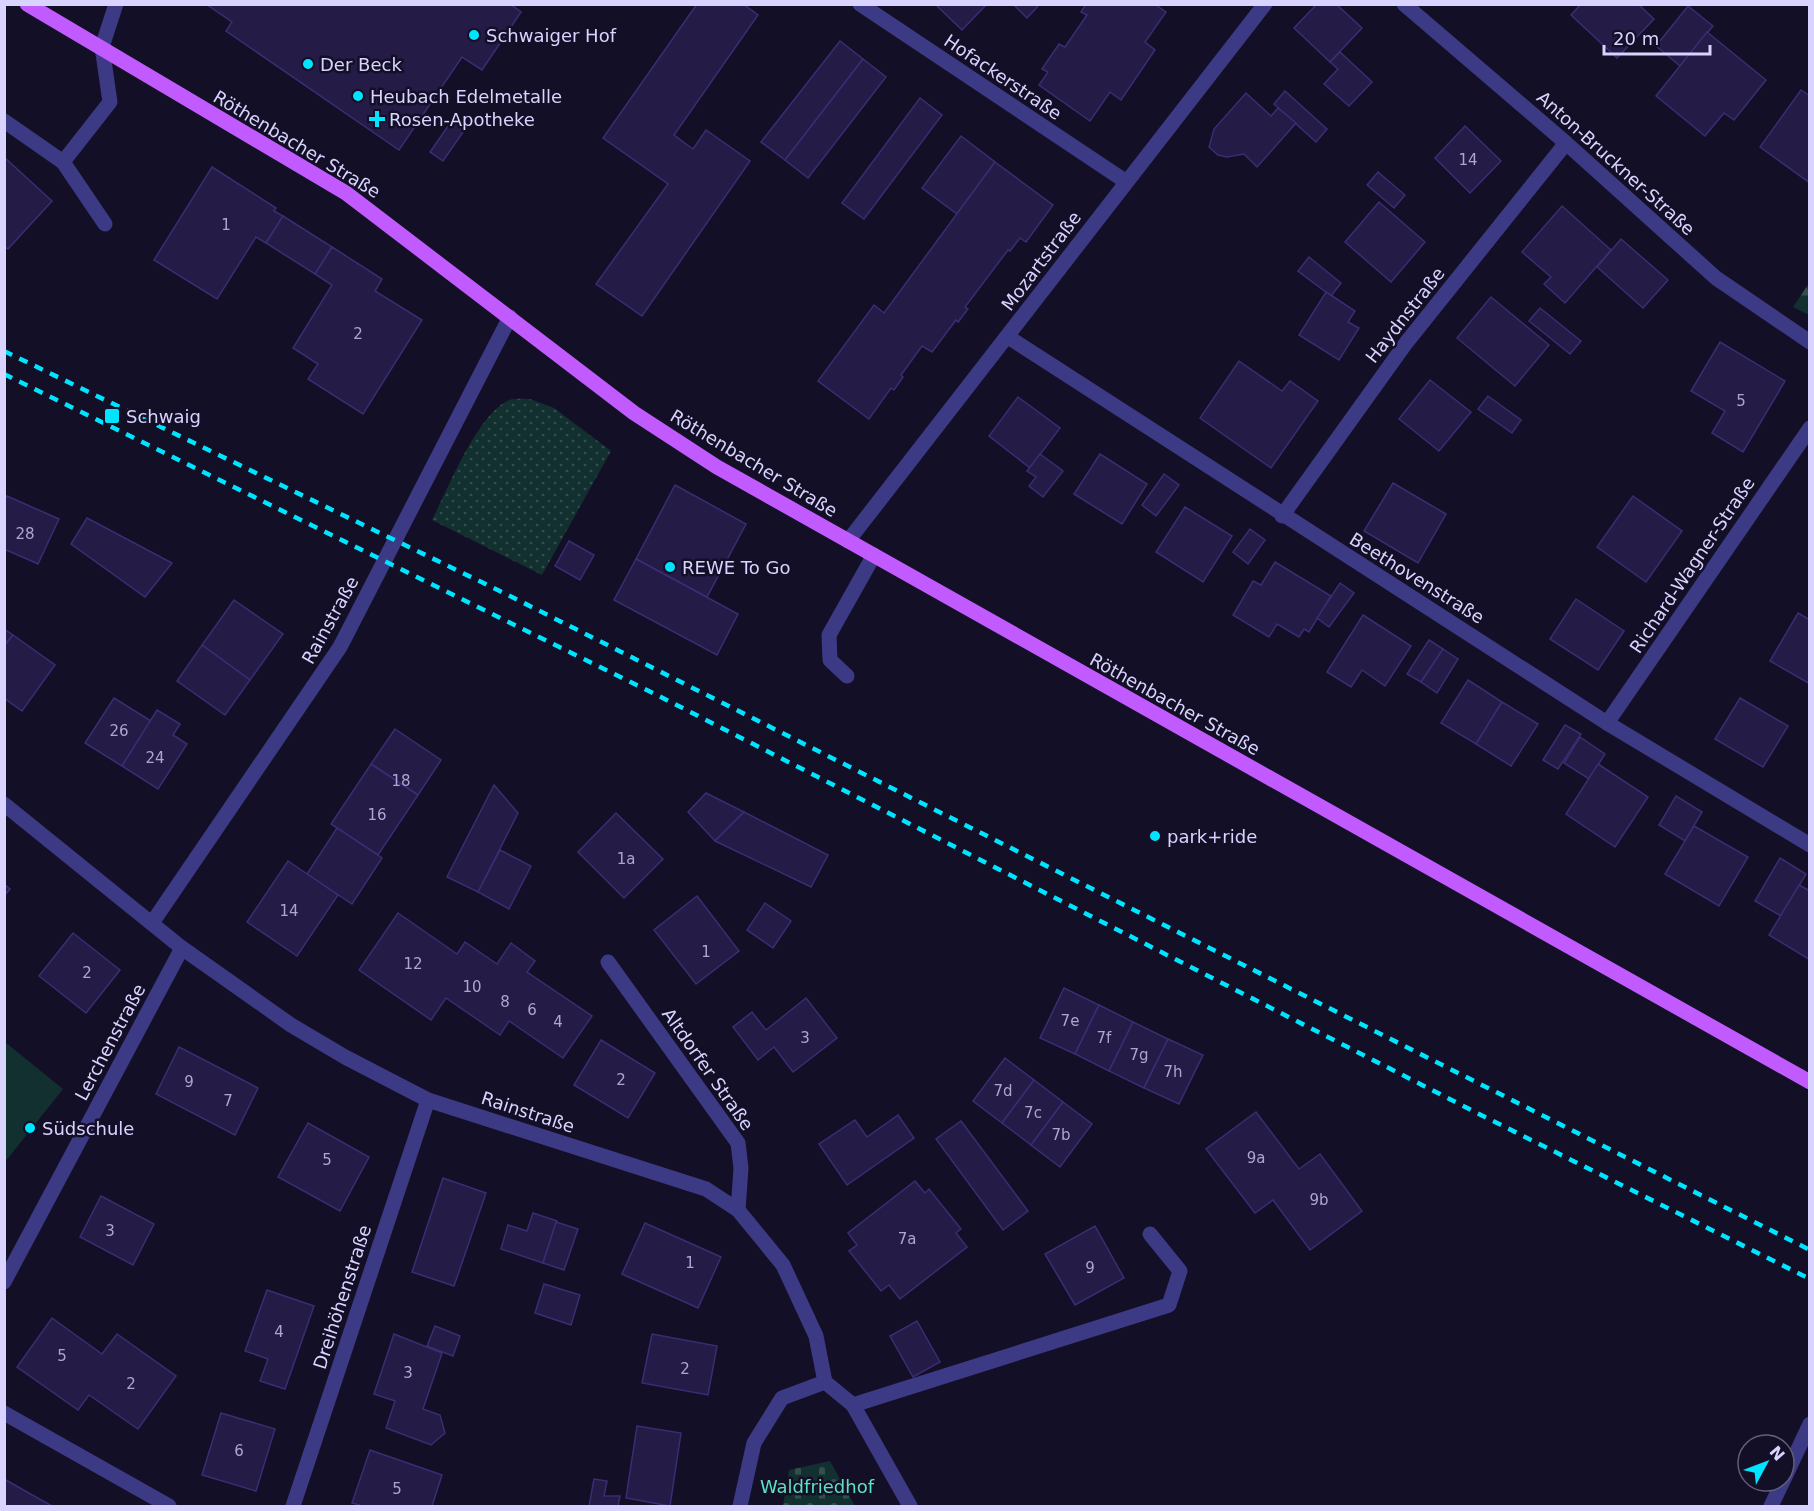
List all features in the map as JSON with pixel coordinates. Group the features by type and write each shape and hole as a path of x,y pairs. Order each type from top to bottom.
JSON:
{"main road":[{"name":"Röthenbacher Straße","path":"27,4 346,193 634,413 717,467 1809,1082"}],"street":[{"path":"63,162 110,102 102,47 116,4"},
{"name":"Hofackerstraße","path":"860,4 1125,181"},
{"name":"Mozartstraße","path":"848,541 1008,337 1125,181 1265,4"},
{"name":"Anton-Bruckner-Straße","path":"1404,4 1566,143 1716,278 1809,342"},
{"path":"4,121 63,162 105,224"},
{"name":"Haydnstraße","path":"1282,516 1406,343 1566,143"},
{"name":"Rainstraße","path":"152,923 340,647 510,317"},
{"name":"Beethovenstraße","path":"1008,337 1282,516 1607,723 1809,845"},
{"name":"Richard-Wagner-Straße","path":"1607,723 1809,428"},
{"path":"848,676 830,660 829,635 874,555"},
{"name":"Rainstraße","path":"4,804 182,948 291,1025 428,1100 706,1189 738,1210 783,1265 816,1336 825,1382"},
{"name":"Lerchenstraße","path":"4,1282 182,948"},
{"name":"Altdorfer Straße","path":"608,962 738,1143 741,1168 738,1210"},
{"name":"Dreihöhenstraße","path":"293,1506 428,1100"},
{"path":"853,1405 1169,1305 1180,1271 1150,1234"},
{"path":"740,1506 754,1443 782,1398 825,1382 853,1405 910,1506"},
{"path":"4,1413 169,1506"},
{"path":"1796,1453 1809,1424"}],"green space":[{"path":"1809,283 1810,315 1793,307"},
{"path":"530,399 554,408 611,451 542,575 432,520 464,455 484,422 507,401"},
{"path":"5,1042 63,1089 5,1162"},
{"name":"Waldfriedhof","path":"830,1461 855,1506 783,1506 789,1470"}],"building":[{"path":"206,4 510,4 521,12 482,70 462,57 399,150 226,31 232,22"},
{"path":"697,4 743,4 758,15 674,135 693,149 706,130 750,161 642,316 596,284 668,184 603,138"},
{"path":"935,4 987,4 962,30"},
{"path":"1013,4 1040,4 1027,18"},
{"path":"1086,4 1154,4 1166,12 1145,42 1155,50 1121,100 1110,92 1090,121 1039,85 1048,72 1042,69 1059,44 1065,47 1087,15 1081,12"},
{"path":"1317,4 1336,4 1362,28 1330,62 1294,28"},
{"path":"1581,4 1638,4 1654,19 1617,58 1571,15"},
{"path":"1688,6 1713,26 1680,66 1656,46"},
{"path":"1707,32 1766,80 1734,120 1724,113 1705,136 1656,96"},
{"path":"840,41 863,59 785,160 761,142"},
{"path":"1340,52 1372,82 1349,106 1324,84 1338,69 1330,62"},
{"path":"863,59 886,77 808,178 785,160"},
{"path":"1801,90 1810,96 1810,183 1760,147"},
{"path":"1285,91 1327,129 1316,142 1274,104"},
{"path":"1246,93 1271,116 1278,108 1296,123 1257,167 1244,154 1227,157 1218,155 1209,147 1214,129"},
{"path":"920,98 942,115 864,219 842,203"},
{"path":"455,116 468,125 443,161 430,152"},
{"path":"1465,126 1501,161 1470,193 1435,158"},
{"path":"961,136 995,162 957,214 922,188"},
{"path":"4,157 52,201 8,249 4,246"},
{"path":"995,162 1053,205 1026,242 1020,238 1010,251 1008,250 965,307 968,309 958,322 956,320 932,352 922,346 901,375 903,377 894,390 891,388 869,419 818,381 874,305 884,313"},
{"path":"212,167 276,208 274,211 283,216 266,243 256,237 217,299 154,260"},
{"path":"1378,172 1405,195 1394,208 1367,185"},
{"path":"1379,202 1425,242 1391,282 1345,242"},
{"path":"1562,206 1611,250 1565,303 1544,284 1551,277 1522,252"},
{"path":"283,216 332,247 315,274 266,243"},
{"path":"1621,239 1668,280 1643,308 1597,267"},
{"path":"332,247 382,279 375,291 422,320 363,414 308,379 318,364 293,348 332,285 315,274"},
{"path":"1309,257 1341,283 1331,296 1298,271"},
{"path":"1326,292 1355,311 1348,322 1359,328 1339,360 1299,335"},
{"path":"1491,297 1549,345 1515,386 1457,338"},
{"path":"1540,308 1581,341 1570,354 1529,321"},
{"path":"1720,342 1785,381 1743,452 1712,433 1725,411 1691,391"},
{"path":"1239,361 1282,391 1290,381 1318,401 1271,468 1200,418"},
{"path":"1430,380 1471,412 1439,451 1399,419"},
{"path":"1488,396 1521,420 1512,433 1478,409"},
{"path":"1018,397 1060,428 1030,468 989,436"},
{"path":"1040,454 1063,471 1043,497 1029,486 1036,477 1027,471"},
{"path":"1100,454 1147,484 1122,524 1074,494"},
{"path":"1164,474 1179,485 1156,516 1142,505"},
{"path":"1393,483 1446,514 1418,563 1364,531"},
{"path":"675,485 746,524 707,597 636,559"},
{"path":"7,496 59,519 38,564 4,549 4,501"},
{"path":"1633,496 1682,531 1646,582 1597,547"},
{"path":"1185,507 1232,536 1203,582 1156,552"},
{"path":"87,518 172,563 145,597 71,544"},
{"path":"1250,529 1265,540 1248,564 1233,552"},
{"path":"569,541 594,555 580,580 555,566"},
{"path":"636,559 738,614 717,655 614,600"},
{"path":"1275,562 1331,596 1309,632 1304,629 1299,637 1277,624 1269,637 1233,615 1253,581 1261,585"},
{"path":"1340,583 1354,593 1329,627 1317,618"},
{"path":"1576,599 1624,631 1598,670 1550,639"},
{"path":"234,600 283,634 250,680 202,645"},
{"path":"1798,613 1810,620 1810,684 1770,661"},
{"path":"1363,615 1411,646 1385,686 1362,670 1351,687 1327,672"},
{"path":"4,629 13,635 4,646"},
{"path":"13,635 55,665 22,711 4,698 4,646"},
{"path":"1429,640 1443,649 1421,682 1407,674"},
{"path":"202,645 250,680 225,715 177,681"},
{"path":"1443,649 1458,659 1437,693 1421,682"},
{"path":"1468,680 1502,702 1476,744 1441,723"},
{"path":"114,698 151,721 122,766 85,743"},
{"path":"1740,698 1788,726 1763,767 1715,739"},
{"path":"1502,702 1538,724 1511,766 1476,744"},
{"path":"157,710 180,724 173,735 187,744 158,789 122,766"},
{"path":"1565,725 1581,734 1558,769 1543,760"},
{"path":"395,729 441,760 418,795 371,764"},
{"path":"1580,737 1605,754 1589,779 1564,763"},
{"path":"371,764 418,795 378,855 331,824"},
{"path":"1598,764 1648,797 1615,847 1566,814"},
{"path":"494,785 518,813 478,892 447,877"},
{"path":"706,793 744,812 715,841 688,812"},
{"path":"1676,796 1702,812 1685,841 1659,825"},
{"path":"744,812 828,855 811,887 715,841"},
{"path":"616,813 663,859 624,898 578,852"},
{"path":"1694,826 1748,857 1719,906 1665,874"},
{"path":"337,828 382,858 352,904 307,874"},
{"path":"500,850 531,866 509,909 478,892"},
{"path":"1780,858 1806,874 1781,916 1755,901"},
{"path":"288,861 338,895 297,956 247,922"},
{"path":"4,884 10,889 4,896"},
{"path":"1799,885 1810,891 1810,960 1769,935"},
{"path":"697,896 739,951 696,984 654,930"},
{"path":"765,903 791,921 773,948 747,930"},
{"path":"398,913 457,954 465,942 497,964 511,943 535,961 527,972 592,1016 563,1058 509,1021 500,1035 446,998 431,1020 359,970"},
{"path":"73,933 120,970 86,1013 39,976"},
{"path":"1064,988 1099,1005 1075,1054 1040,1038"},
{"path":"806,998 837,1038 793,1072 774,1047 758,1060 733,1027 752,1012 766,1030"},
{"path":"1099,1005 1133,1022 1109,1071 1075,1054"},
{"path":"1133,1022 1168,1039 1144,1088 1109,1071"},
{"path":"1168,1039 1203,1055 1179,1104 1144,1088"},
{"path":"601,1040 655,1073 628,1118 574,1085"},
{"path":"179,1047 258,1088 235,1135 156,1094"},
{"path":"1005,1058 1034,1080 1002,1123 973,1101"},
{"path":"1034,1080 1063,1102 1031,1145 1002,1123"},
{"path":"1063,1102 1092,1124 1060,1167 1031,1145"},
{"path":"1256,1112 1299,1169 1320,1154 1362,1211 1310,1250 1273,1200 1255,1213 1206,1149"},
{"path":"898,1115 914,1138 847,1185 819,1144 855,1120 867,1137"},
{"path":"961,1121 1028,1211 1003,1230 936,1139"},
{"path":"308,1123 369,1157 340,1211 278,1177"},
{"path":"443,1178 486,1193 454,1286 412,1272"},
{"path":"915,1181 925,1193 929,1189 961,1229 956,1233 967,1247 900,1299 889,1285 881,1291 849,1251 857,1245 848,1233"},
{"path":"101,1196 154,1224 133,1265 80,1237"},
{"path":"533,1213 557,1221 543,1263 501,1249 508,1225 527,1231"},
{"path":"556,1222 578,1229 564,1270 543,1263"},
{"path":"645,1223 721,1257 698,1308 622,1274"},
{"path":"1095,1226 1124,1278 1075,1305 1045,1254"},
{"path":"544,1284 580,1295 571,1325 535,1313"},
{"path":"267,1290 314,1306 285,1389 260,1381 268,1359 245,1351"},
{"path":"52,1318 102,1354 117,1334 176,1376 138,1429 89,1395 78,1410 17,1367"},
{"path":"917,1321 940,1362 913,1377 890,1336"},
{"path":"435,1326 460,1336 453,1356 427,1346"},
{"path":"394,1334 442,1353 423,1409 440,1415 445,1433 431,1445 386,1428 395,1401 374,1394"},
{"path":"652,1334 717,1346 708,1395 642,1383"},
{"path":"221,1413 275,1429 256,1491 202,1475"},
{"path":"637,1426 681,1433 670,1506 626,1498"},
{"path":"370,1450 442,1475 432,1506 363,1506 352,1503"},
{"path":"4,1479 52,1506 4,1506"},
{"path":"594,1479 607,1481 604,1496 620,1496 618,1506 589,1506"}],"railway":[{"path":"4,351 504,593 1810,1250"},
{"path":"4,374 655,694 1479,1114 1810,1279"}],"place":[{"name":"Schwaiger Hof","path":"474,35"},
{"name":"Der Beck","path":"308,64"},
{"name":"Heubach Edelmetalle","path":"358,96"},
{"name":"Rosen-Apotheke","path":"377,119"},
{"name":"Schwaig","path":"112,416"},
{"name":"REWE To Go","path":"670,567"},
{"name":"park+ride","path":"1155,836"},
{"name":"Südschule","path":"30,1128"}]}
